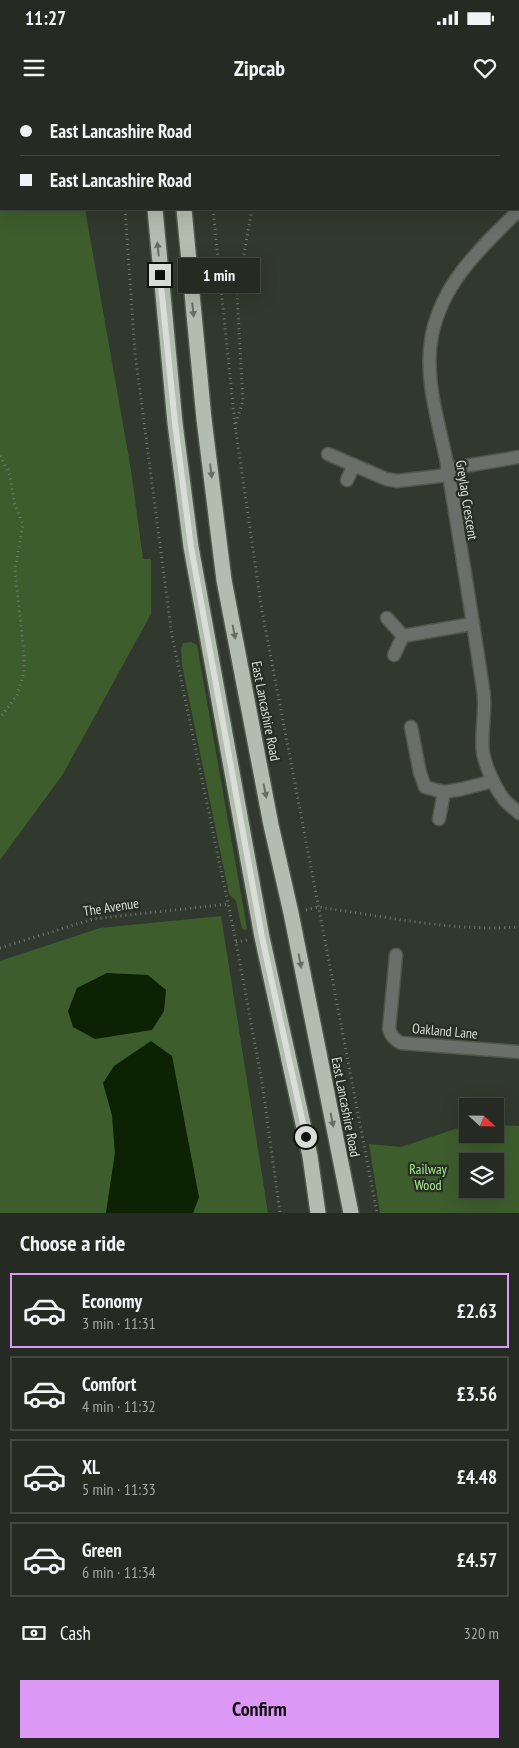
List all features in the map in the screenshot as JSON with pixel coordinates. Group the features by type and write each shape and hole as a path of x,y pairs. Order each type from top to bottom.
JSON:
{"highway":[{"path":"155,210 175,423 191,547 262,937 310,1156 318,1213"},
{"name":"East Lancashire Road","path":"184,210 204,419 224,580 271,825 291,913 351,1213"}],"street":[{"name":"Greylag Crescent","path":"519,210 463,269 447,291 432,336 430,358 430,380 448,472 484,692 484,753 493,781 503,798 519,814"},
{"path":"328,454 386,479 397,481 519,457"},
{"path":"347,480 354,465"},
{"path":"387,618 403,636"},
{"path":"403,636 472,624"},
{"path":"394,655 403,636"},
{"path":"411,727 420,774 425,787 444,792 462,790 493,781"},
{"path":"439,819 444,792"},
{"name":"Oakland Lane","path":"396,955 389,1029 391,1036 396,1040 401,1043 519,1052"}],"path":[{"path":"125,210 135,353 172,636 228,904 262,1082 280,1213"},
{"path":"213,210 235,425 262,610 377,1213"},
{"path":"235,425 243,401 237,293 252,210"},
{"path":"0,456 10,475 14,502 23,524 15,570 24,672 17,695 0,718"},
{"name":"The Avenue","path":"0,948 92,919 228,904"},
{"path":"318,907 454,926 519,927"}],"green space":[{"path":"0,210 85,210 131,470 143,559 151,559 151,614 63,774 0,860"},
{"path":"191,642 197,645 247,928 245,930 242,929 236,901 229,894 182,665 181,649 183,643"},
{"path":"221,916 268,1213 193,1213 199,1197 103,1083 112,1115 115,1153 106,1213 0,1213 0,961 100,928"},
{"name":"Railway Wood","path":"504,1125 519,1126 519,1213 380,1213 369,1144 401,1147 459,1128 459,1143 504,1143"}],"shaded area":[{"path":"107,973 148,975 166,990 164,1011 152,1030 95,1039 73,1027 68,1011 77,988"},
{"path":"151,1041 172,1056 199,1197 193,1213 106,1213 115,1153 112,1115 103,1083 114,1066"}],"route":[{"path":"160,275 175,423 191,547 262,937 306,1137"}]}
